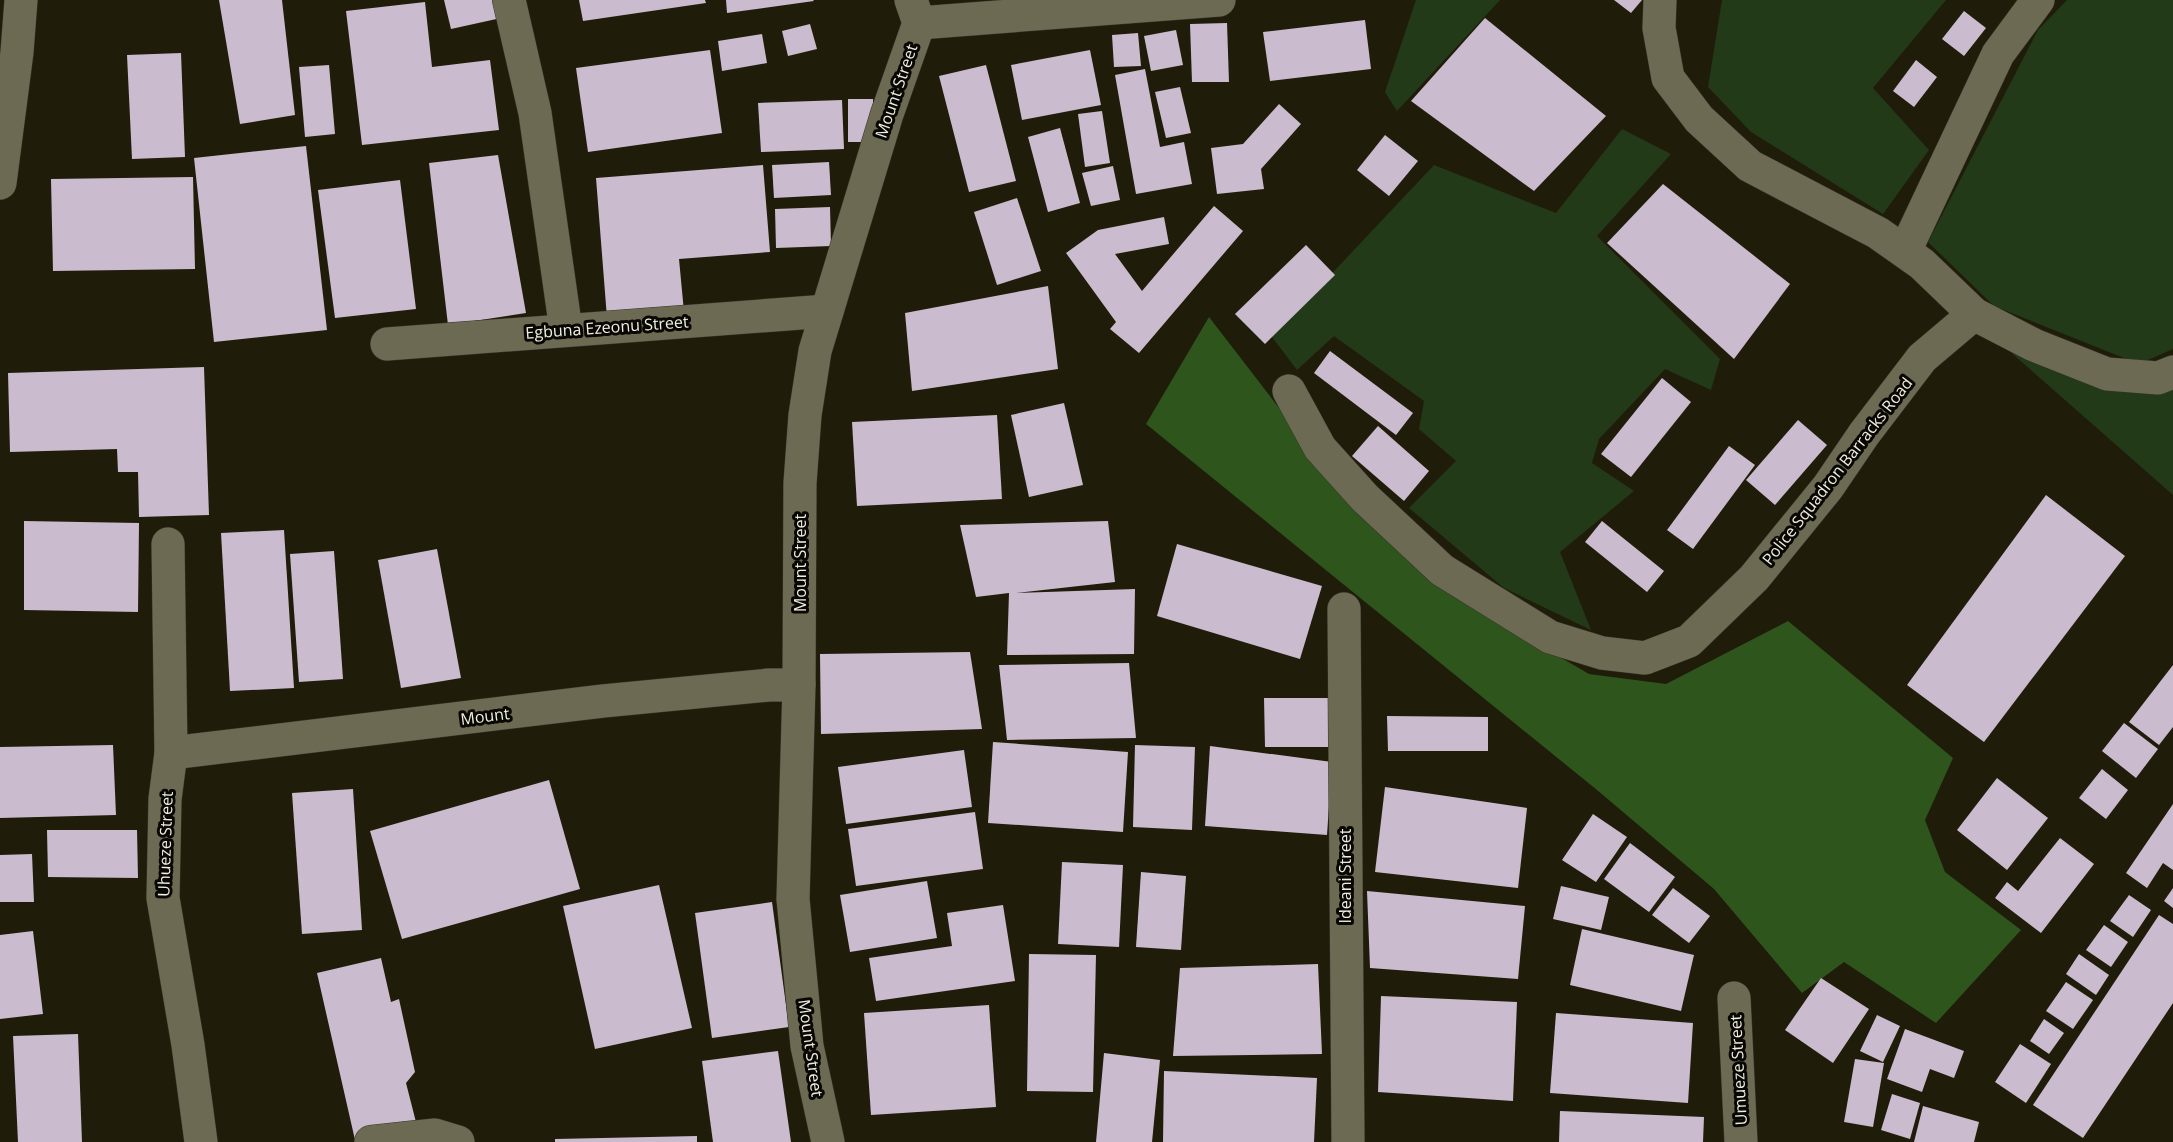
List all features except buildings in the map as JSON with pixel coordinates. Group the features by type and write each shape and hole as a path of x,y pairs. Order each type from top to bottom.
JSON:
{"street":[{"path":"0,183 17,52 21,0"},
{"path":"509,0 535,112 566,330"},
{"path":"915,12 1219,0"},
{"path":"1660,0 1659,28 1668,78 1699,119 1750,166 1869,228 1905,251 1974,314 2034,345 2107,374 2158,378 2173,372"},
{"path":"1905,251 1998,54 2038,0"},
{"name":"Mount Street","path":"828,1142 807,1046 793,899 799,685 800,483 805,415 815,351 887,114 915,12"},
{"name":"Egbuna Ezeonu Street","path":"387,344 827,311"},
{"name":"Police Squadron Barracks Road","path":"1289,391 1320,448 1373,505 1442,570 1550,637 1602,653 1645,658 1689,641 1754,578 1828,487 1864,434 1922,358 1974,314"},
{"name":"Uhueze Street","path":"168,544 171,753 165,799 163,898 188,1045 201,1142"},
{"name":"Ideani Street","path":"1344,609 1348,1142"},
{"name":"Mount","path":"171,753 603,701 769,685 799,685"},
{"name":"Umueze Street","path":"1734,998 1741,1142"},
{"path":"370,1142 394,1137 435,1135 458,1142"}],"green space":[{"path":"1416,0 1500,0 1397,111 1385,92"},
{"path":"1722,0 1946,0 1873,88 1929,150 1883,214 1751,132 1708,87"},
{"path":"2067,0 2173,0 2173,349 2139,364 1994,306 1928,242 2038,30"},
{"path":"1622,129 1671,154 1597,236 1720,359 1711,390 1665,369 1599,439 1592,463 1634,491 1560,552 1591,630 1504,588 1409,508 1456,461 1419,429 1424,401 1334,336 1297,370 1272,337 1434,165 1556,213"},
{"path":"1209,317 1343,491 1445,590 1589,674 1666,684 1788,621 1953,758 1925,820 1945,872 2021,930 1936,1023 1844,962 1802,993 1714,889 1597,790 1146,424"},
{"path":"2006,348 2173,380 2173,495"}]}
